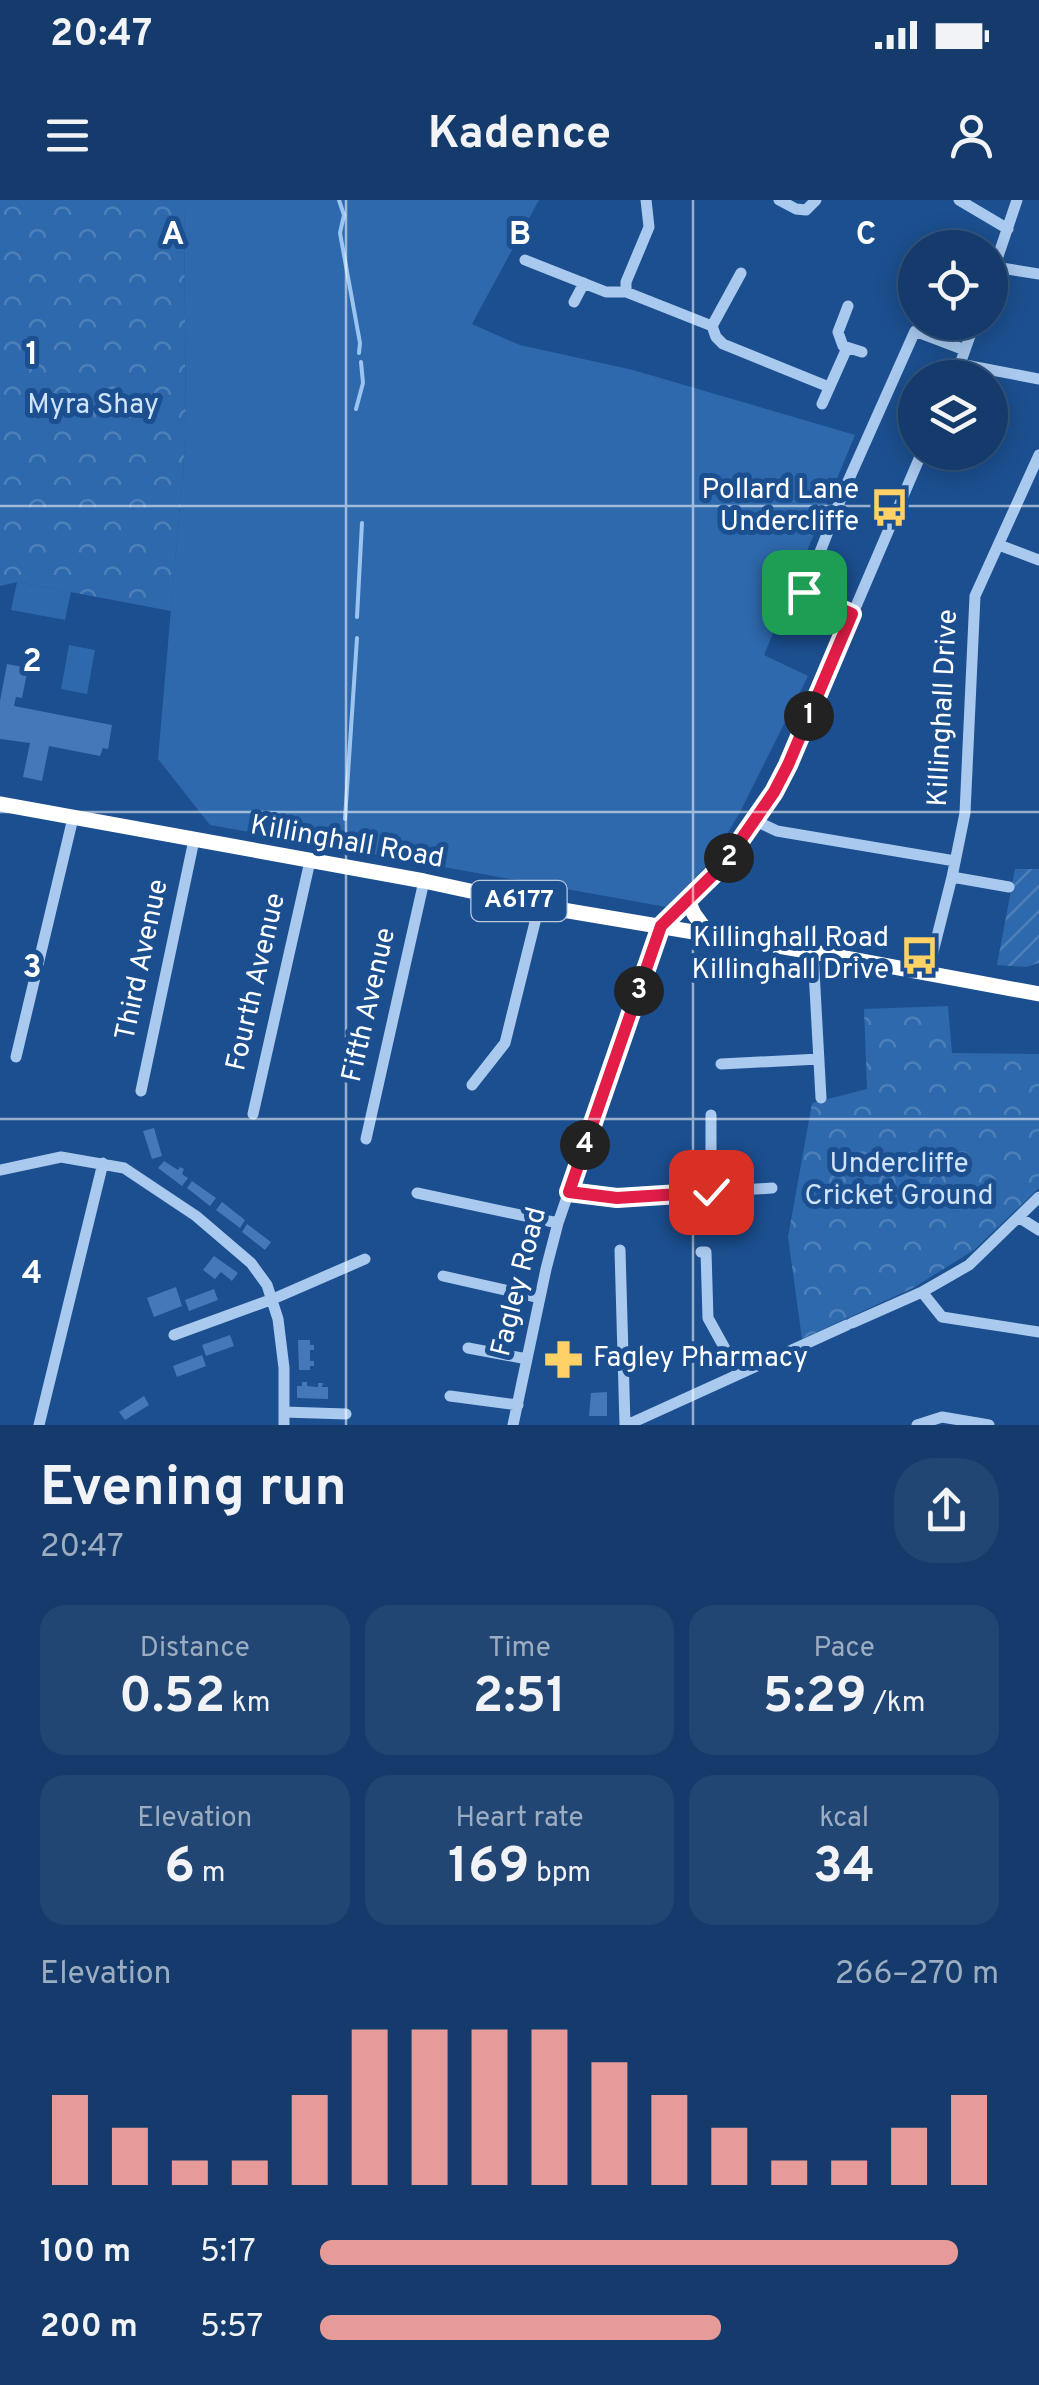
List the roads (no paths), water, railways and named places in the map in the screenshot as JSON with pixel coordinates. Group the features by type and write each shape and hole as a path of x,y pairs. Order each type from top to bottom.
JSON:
{"highway":[{"name":"Killinghall Road","path":"0,804 424,881 539,906 1039,994"},
{"path":"687,899 710,936"}],"street":[{"path":"626,292 626,282 649,228 646,200"},
{"path":"779,200 806,210 816,200"},
{"path":"960,200 1008,229 1016,200"},
{"path":"526,260 606,292 626,292 712,326 723,344 829,387"},
{"path":"1008,268 1039,274"},
{"path":"712,326 741,273"},
{"path":"574,302 584,283"},
{"path":"848,306 838,332 843,346 862,352"},
{"path":"852,614 804,592 845,488 915,331 965,350"},
{"path":"961,360 969,340"},
{"path":"822,404 847,348"},
{"path":"1008,374 1039,380"},
{"name":"Killinghall Drive","path":"928,972 966,812 975,596 1039,456"},
{"path":"661,926 724,864 756,821 788,765 914,470"},
{"path":"999,545 1039,560"},
{"path":"16,1058 73,818"},
{"path":"756,821 777,831 955,861"},
{"name":"Third Avenue","path":"141,1091 194,840"},
{"name":"Fourth Avenue","path":"253,1114 310,861"},
{"path":"952,877 1009,887"},
{"name":"Fifth Avenue","path":"366,1139 424,881"},
{"path":"472,1085 504,1043 539,906"},
{"name":"Fagley Road","path":"513,1425 558,1223 661,926"},
{"path":"814,952 821,1098"},
{"path":"722,1064 819,1059"},
{"path":"711,1115 711,1192"},
{"path":"0,1170 61,1157 103,1163 124,1168 196,1216 251,1264 273,1299 282,1349 284,1418 346,1414"},
{"path":"39,1425 103,1163"},
{"path":"569,1192 617,1198 772,1188"},
{"path":"417,1192 558,1223"},
{"path":"620,1250 626,1425 922,1292 968,1265 1039,1197"},
{"path":"1020,1218 1039,1230"},
{"path":"701,1252 706,1252 708,1318 738,1374"},
{"path":"174,1335 273,1299 365,1258"},
{"path":"442,1276 540,1298"},
{"path":"922,1292 942,1317 1039,1332"},
{"path":"468,1348 527,1359"},
{"path":"450,1396 518,1405"},
{"path":"918,1425 942,1417 989,1425"}],"waterway":[{"path":"339,200 344,215 340,233 359,353"},
{"path":"356,409 363,383 361,362"},
{"path":"357,617 362,523"},
{"path":"345,819 357,638"}],"place":[{"name":"Pollard Lane Undercliffe","path":"889,507"},
{"name":"Killinghall Road Killinghall Drive","path":"919,955"},
{"name":"Fagley Pharmacy","path":"563,1359"}],"park label":[{"name":"Myra Shay","path":"93,406"},
{"name":"Undercliffe Cricket Ground","path":"899,1181"}]}
